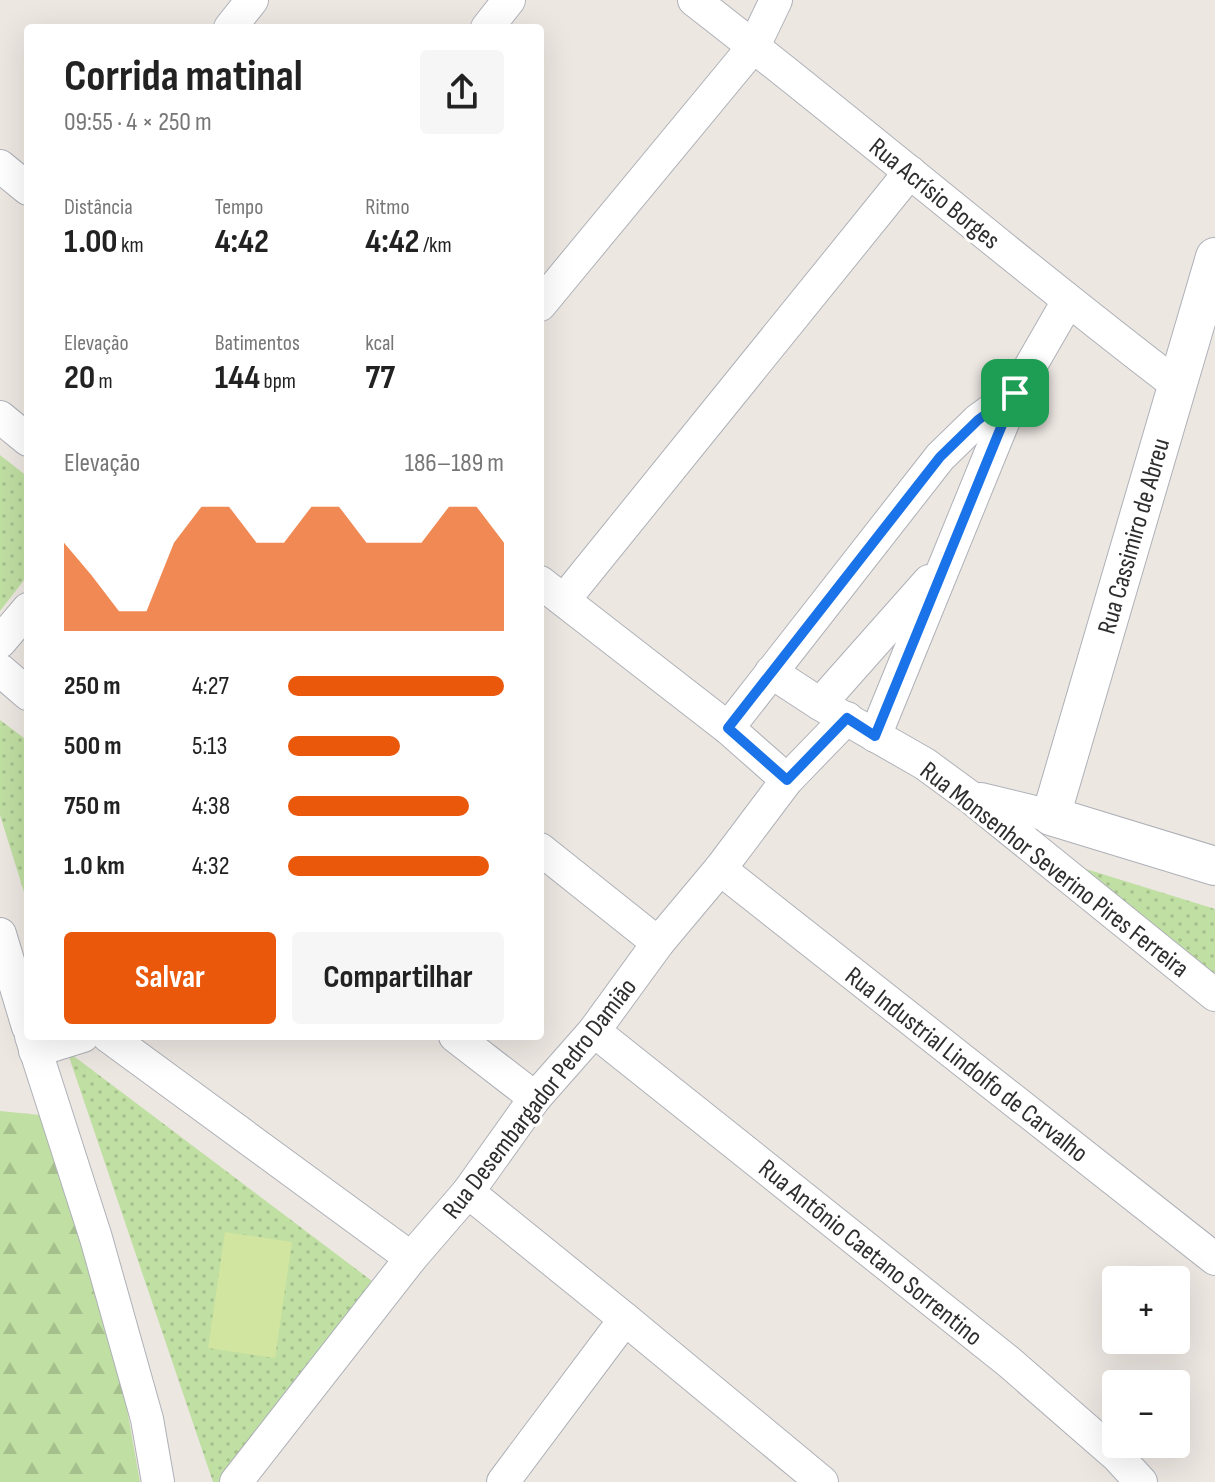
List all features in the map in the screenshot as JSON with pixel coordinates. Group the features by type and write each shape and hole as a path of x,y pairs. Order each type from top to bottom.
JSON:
{"street":[{"path":"233,24 252,0"},
{"path":"490,24 509,0"},
{"name":"Rua Acrísio Borges","path":"694,0 1177,385"},
{"path":"544,300 754,46 776,0"},
{"path":"0,166 24,186"},
{"path":"787,780 728,728 552,591 910,172"},
{"name":"Rua Cassimiro de Abreu","path":"1051,816 1215,257"},
{"path":"875,736 1015,393 1068,301"},
{"path":"728,728 940,457 978,420 1015,393"},
{"path":"0,417 24,437"},
{"name":"Rua Desembargador Pedro Damião","path":"236,1482 411,1258 468,1192 535,1098 594,1031 658,943 720,869 947,560"},
{"path":"0,642 24,614"},
{"path":"0,670 24,691"},
{"name":"Rua Monsenhor Severino Pires Ferreira","path":"771,672 925,764 1215,995"},
{"path":"970,797 1051,816 1215,866"},
{"path":"544,852 658,943"},
{"name":"Rua Industrial Lindolfo de Carvalho","path":"720,869 1215,1259"},
{"path":"0,934 24,1015"},
{"name":"Rua Antônio Caetano Sorrentino","path":"594,1031 1009,1362 1117,1456 1141,1482"},
{"path":"32,1040 100,1253 147,1419 158,1482"},
{"path":"113,1040 411,1258"},
{"path":"460,1040 535,1098"},
{"path":"468,1192 822,1482"},
{"path":"503,1482 625,1319"}],"green space":[{"path":"0,455 24,474 24,580 0,611"},
{"path":"0,720 24,738 24,892 0,815"},
{"path":"1057,860 1215,909 1215,983"},
{"path":"67,1051 372,1281 220,1482 213,1482"},
{"path":"0,1111 40,1115 118,1358 140,1482 0,1482"},
{"path":"225,1232 292,1242 275,1358 208,1348"}],"route":[{"path":"1015,393 875,736 847,718 787,780 728,728 940,457 978,420 1015,393"}]}
